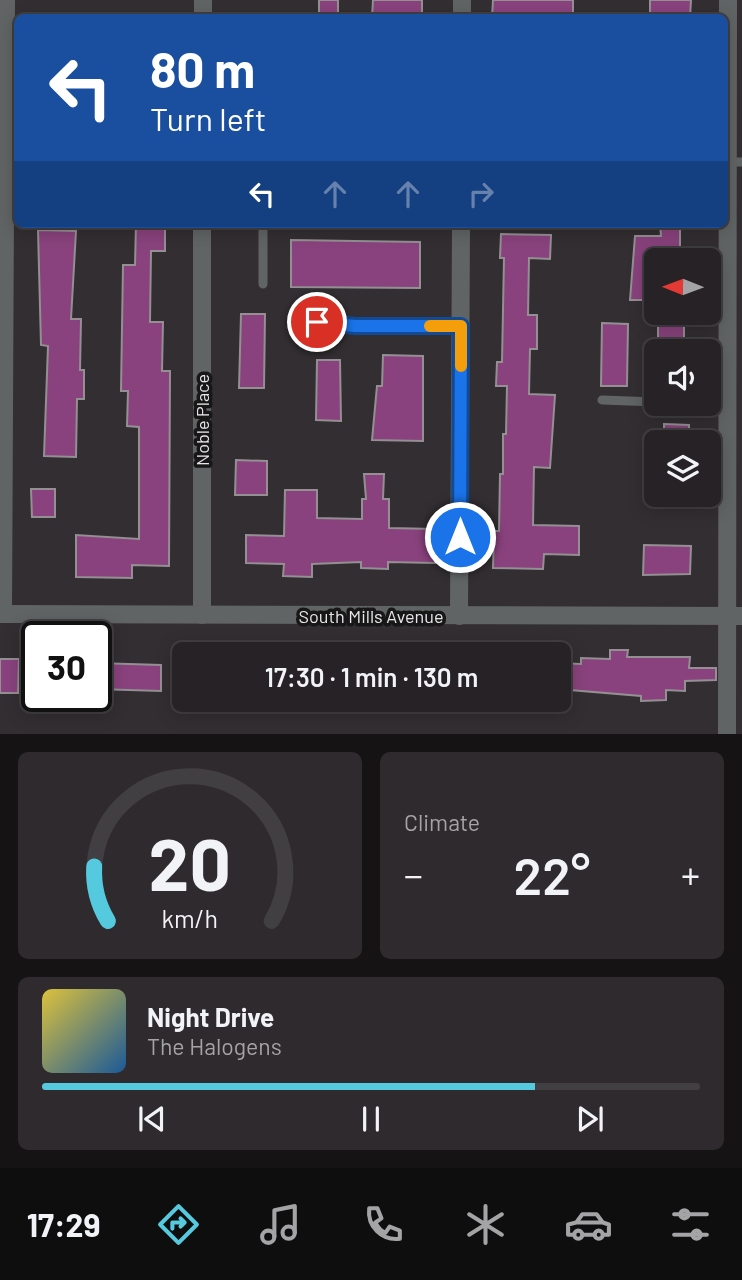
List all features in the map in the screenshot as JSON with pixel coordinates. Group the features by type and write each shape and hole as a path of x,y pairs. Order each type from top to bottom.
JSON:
{"street":[{"path":"2,614 1,407 6,0"},
{"path":"721,373 734,249 728,0"},
{"name":"Noble Place","path":"202,228 202,615"},
{"path":"459,616 461,228"},
{"path":"719,416 735,616 727,734"},
{"name":"South Mills Avenue","path":"2,614 735,616"}],"lane":[{"path":"263,228 263,284"},
{"path":"317,322 355,326 461,326"},
{"path":"602,400 644,402"}],"building":[{"path":"319,0 338,0 338,14 319,13"},
{"path":"373,0 422,0 422,14 372,14"},
{"path":"493,0 573,0 573,14 492,14"},
{"path":"650,0 691,0 690,14 650,14"},
{"path":"136,228 165,228 165,251 151,251 150,322 163,322 162,371 170,371 169,566 132,565 132,578 76,577 76,535 139,539 139,427 127,426 128,391 121,391 123,265 135,265"},
{"path":"660,228 680,228 680,248 644,248 644,300 630,300 635,236 661,236"},
{"path":"38,230 76,231 71,319 81,319 80,370 84,370 84,399 77,399 76,457 44,456 48,346 41,345"},
{"path":"501,234 551,235 550,259 529,258 528,315 537,315 537,349 530,349 529,394 555,395 550,468 534,467 533,525 579,526 579,555 544,554 543,569 493,568 494,531 499,531 503,434 506,434 507,386 496,386 497,362 502,362 504,258 500,258"},
{"path":"291,240 420,242 420,288 291,287"},
{"path":"241,314 265,314 264,388 239,388"},
{"path":"602,323 628,324 627,386 601,386"},
{"path":"658,326 684,326 684,339 658,339"},
{"path":"383,355 423,356 423,441 372,440 377,386 382,386"},
{"path":"317,360 340,360 341,421 316,420"},
{"path":"664,424 689,425 689,430 664,430"},
{"path":"236,460 267,461 267,495 235,495"},
{"path":"364,474 384,474 383,499 389,499 389,528 436,529 435,563 388,562 388,569 361,568 361,562 312,564 312,577 283,576 284,564 246,563 246,535 284,536 285,490 317,490 317,518 362,519 362,499 366,499"},
{"path":"31,489 55,489 55,517 32,517"},
{"path":"644,545 691,546 690,574 643,575"},
{"path":"610,650 628,650 627,657 690,657 689,668 716,668 716,680 685,681 685,691 666,690 666,700 641,701 641,696 571,690 571,664 581,664 581,658 610,659"},
{"path":"0,659 19,659 18,693 0,693"},
{"path":"112,663 161,665 161,691 112,689"}],"slow traffic":[{"path":"430,326 461,326 461,366"}],"route":[{"path":"317,322 355,326 461,326 460,537"}]}
